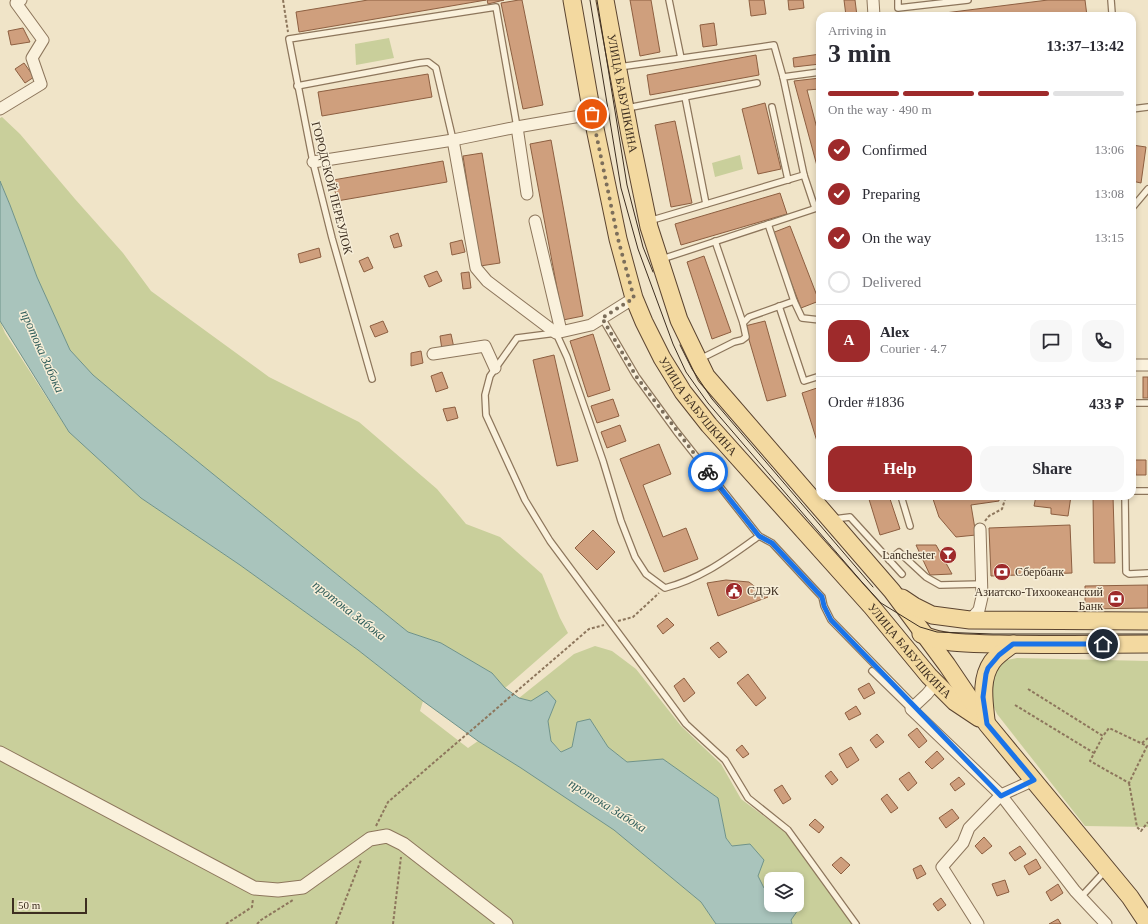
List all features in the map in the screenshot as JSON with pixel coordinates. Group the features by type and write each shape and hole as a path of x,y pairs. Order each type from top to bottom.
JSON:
{"main road":[{"name":"УЛИЦА БАБУШКИНА","path":"572,0 592,114 618,239 634,298 662,358 683,392 728,446 872,607 936,683 955,702 987,724"},
{"name":"УЛИЦА БАБУШКИНА","path":"605,0 617,68 648,221 679,320 706,376 892,591 947,665 987,724 1130,897 1148,924"},
{"path":"892,591 925,612 944,617 973,620 1148,621"},
{"path":"872,607 900,625 926,636 959,643 1148,644"},
{"path":"936,683 973,620"},
{"path":"987,724 983,697 986,674 992,662 1013,644"}],"street":[{"path":"0,109 41,84 32,58 43,40 16,3 21,0"},
{"path":"873,0 874,12"},
{"path":"314,162 453,140 592,114"},
{"path":"517,127 527,194"},
{"path":"453,140 476,268 487,281 559,332 591,325 634,298"},
{"path":"535,221 559,332"},
{"path":"433,354 485,346 495,368"},
{"path":"1136,365 1148,365"},
{"path":"973,620 979,610 982,596 980,529"},
{"path":"936,683 911,709 1001,796 1081,897 1106,924"},
{"path":"0,753 254,888 278,890 303,887 370,839 387,836 403,844 506,924"},
{"path":"978,924 942,867 963,843 969,828 1001,796 1034,780"}],"lane":[{"path":"669,0 681,58"},
{"path":"898,0 898,8 968,0"},
{"path":"1111,0 1112,12"},
{"path":"289,39 496,7 517,127"},
{"name":"ГОРОДСКОЙ ПЕРЕУЛОК","path":"289,39 297,86 332,238 372,379"},
{"path":"617,68 774,45 783,77 804,175 816,205"},
{"path":"297,86 428,62 436,68 453,140"},
{"path":"783,77 816,73"},
{"path":"625,108 757,83"},
{"path":"685,97 706,204"},
{"path":"1136,108 1148,107"},
{"path":"772,108 788,180"},
{"path":"648,221 804,175"},
{"path":"1136,203 1148,189"},
{"path":"659,260 816,208"},
{"path":"768,224 794,300 802,318 816,320"},
{"path":"698,360 746,337 743,323 715,241"},
{"path":"743,323 749,317 794,300"},
{"path":"778,306 804,381 816,377"},
{"path":"602,318 636,376 676,431 759,536 772,543 822,597 824,606 831,620 1001,796"},
{"path":"759,536 711,570 680,584 665,588 646,574 635,557 621,521 603,461 559,332 517,338 490,376 484,395 486,415 522,493 550,541 686,724 725,760 748,798 788,830 856,924"},
{"path":"1136,404 1148,403"},
{"path":"1136,491 1148,490"},
{"path":"902,500 910,526"},
{"path":"1125,500 1126,572 1129,574 1148,573"},
{"path":"830,519 850,516 902,574"},
{"path":"889,560 900,552 926,577 940,585 982,584"},
{"path":"911,709 872,671 1001,796"},
{"path":"1081,897 1106,869"}],"path":[{"path":"283,0 289,39"},
{"path":"980,529 989,516 1002,509 1005,500"},
{"path":"370,839 388,802 589,629 633,617 665,588"},
{"path":"1028,689 1103,736"},
{"path":"1015,705 1094,753"},
{"path":"1129,783 1090,761 1108,728 1147,746 1129,783 1137,827 1141,831 1148,822"},
{"path":"1142,743 1148,738"},
{"path":"393,924 403,844"},
{"path":"336,924 361,860"},
{"path":"226,924 252,907 254,888"},
{"path":"257,924 293,900 297,888"}],"green space":[{"path":"389,38 394,58 356,65 355,44"},
{"path":"2,117 20,134 123,253 151,291 269,377 359,422 437,489 466,524 500,537 542,574 560,618 568,633 505,688 492,673 441,643 408,632 93,375 70,350 37,277 0,181 0,118"},
{"path":"740,155 743,169 715,177 712,163"},
{"path":"0,321 5,333 69,432 141,498 240,565 358,650 423,701 420,711 468,748 478,741 614,830 701,902 716,924 0,924"},
{"path":"595,646 612,651 636,669 681,726 721,764 741,799 788,834 853,924 792,924 790,920 796,912 804,912 804,872 764,872 764,888 758,876 726,838 718,798 663,760 627,762 608,747 590,720 577,722 572,747 562,752 551,741 548,721 556,701 531,701 519,698 574,654"},
{"path":"1017,658 1148,661 1148,827 1085,826 997,714 990,699 992,673 1002,661"}],"water":[{"name":"протока Забока","path":"0,181 37,277 70,350 93,375 408,632 441,643 492,673 505,688 519,698 531,701 547,691 556,701 548,721 551,741 561,752 572,747 577,722 590,719 608,747 627,762 663,759 718,798 726,838 732,846 750,844 764,860 758,876 764,888 764,912 797,912 791,920 792,924 716,924 701,902 614,830 478,741 423,701 358,650 240,565 141,498 69,432 0,321"}],"building":[{"path":"368,0 486,0 299,32 296,12"},
{"path":"487,0 504,0 488,4"},
{"path":"522,0 543,105 523,109 501,3"},
{"path":"630,0 651,0 660,52 640,56"},
{"path":"749,0 764,0 766,14 751,16"},
{"path":"788,0 803,0 804,8 789,10"},
{"path":"844,0 855,0 856,12 846,12"},
{"path":"1048,0 1085,0 1086,12 953,12"},
{"path":"714,23 717,45 703,47 700,25"},
{"path":"23,28 30,42 11,45 8,31"},
{"path":"756,55 759,75 650,95 647,75"},
{"path":"816,55 816,64 794,67 793,58"},
{"path":"24,63 34,77 25,83 15,69"},
{"path":"428,74 432,97 322,116 318,92"},
{"path":"816,78 816,89 807,90 816,125 816,162 794,81"},
{"path":"765,103 781,169 758,174 742,109"},
{"path":"675,121 692,203 671,207 655,125"},
{"path":"551,140 583,316 563,320 530,144"},
{"path":"1136,146 1146,147 1141,183 1136,182"},
{"path":"482,153 500,263 480,266 463,156"},
{"path":"443,161 447,182 337,201 333,180"},
{"path":"780,193 787,214 681,245 675,224"},
{"path":"790,226 816,293 816,302 801,308 772,233"},
{"path":"398,233 402,246 394,248 390,236"},
{"path":"462,240 465,252 452,255 450,243"},
{"path":"319,248 321,257 300,263 298,254"},
{"path":"704,256 731,332 712,339 687,262"},
{"path":"368,257 373,268 364,272 359,261"},
{"path":"437,271 442,281 429,287 424,276"},
{"path":"469,272 471,288 463,289 461,273"},
{"path":"383,321 388,332 375,337 370,326"},
{"path":"765,321 786,396 767,401 745,326"},
{"path":"451,334 454,348 442,350 440,336"},
{"path":"593,334 610,390 588,397 570,341"},
{"path":"421,351 423,363 411,366 411,353"},
{"path":"554,355 578,461 557,466 533,360"},
{"path":"442,372 448,388 436,392 431,376"},
{"path":"1143,377 1148,377 1148,398 1143,398"},
{"path":"816,388 816,438 802,393"},
{"path":"613,399 619,416 597,423 591,406"},
{"path":"455,407 458,418 447,421 443,409"},
{"path":"620,425 626,441 607,448 601,432"},
{"path":"659,444 671,474 643,485 663,537 686,528 698,559 664,572 620,459"},
{"path":"1136,460 1146,460 1146,475 1136,475"},
{"path":"869,500 890,500 900,529 880,535"},
{"path":"933,500 999,500 971,505 976,535 956,537 939,517"},
{"path":"1035,500 1070,500 1068,516 1051,514 1051,508 1034,506"},
{"path":"1093,500 1113,500 1115,563 1094,563"},
{"path":"1070,525 1072,573 991,576 989,528"},
{"path":"593,530 615,552 597,570 575,548"},
{"path":"916,545 936,545 952,574 930,575"},
{"path":"726,580 749,582 768,597 718,616 707,583"},
{"path":"1148,585 1148,608 1085,609 1085,586"},
{"path":"667,618 674,625 663,634 657,626"},
{"path":"718,642 727,652 719,658 710,648"},
{"path":"748,674 766,698 756,706 737,683"},
{"path":"684,678 695,693 684,702 674,686"},
{"path":"869,683 875,693 864,699 858,689"},
{"path":"856,706 861,714 849,720 845,713"},
{"path":"917,728 927,741 919,748 908,735"},
{"path":"877,734 884,742 876,748 870,740"},
{"path":"742,745 749,754 743,758 736,750"},
{"path":"851,747 859,760 847,768 839,754"},
{"path":"937,751 944,759 932,769 925,762"},
{"path":"831,771 838,780 832,785 825,776"},
{"path":"909,772 917,783 908,791 899,779"},
{"path":"959,777 965,784 955,791 950,784"},
{"path":"782,785 791,799 783,804 774,790"},
{"path":"887,794 898,808 891,813 881,799"},
{"path":"952,809 959,818 946,828 939,818"},
{"path":"815,819 824,827 819,833 809,825"},
{"path":"984,837 992,846 982,854 975,846"},
{"path":"1020,846 1026,854 1015,861 1009,853"},
{"path":"841,857 850,865 841,874 832,865"},
{"path":"1036,859 1041,868 1029,875 1024,866"},
{"path":"921,865 926,874 917,879 913,869"},
{"path":"1005,880 1009,892 997,896 992,884"},
{"path":"1058,884 1063,893 1051,901 1046,892"},
{"path":"941,898 946,905 938,911 933,904"},
{"path":"1058,919 1061,924 1049,924"}],"tram line":[{"path":"590,0 621,188 638,249 673,344 686,372 708,403 861,581 881,603 920,627 937,632 993,634 1148,634"},
{"path":"597,0 627,185 643,247 653,272"},
{"path":"680,345 692,369 712,399 873,587"}],"way so far":[{"path":"592,114 618,239 634,298 602,318 636,376 708,472"}],"place":[{"name":"Lanchester","path":"948,555"},
{"name":"Сбербанк","path":"1002,572"},
{"name":"СДЭК","path":"734,591"},
{"name":"Азиатско-Тихоокеанский Банк","path":"1116,599"}],"route":[{"path":"708,472 759,536 772,543 822,597 824,606 831,620 1001,796 1034,780 987,724 983,697 986,674 992,662 1013,644 1103,644"}]}
